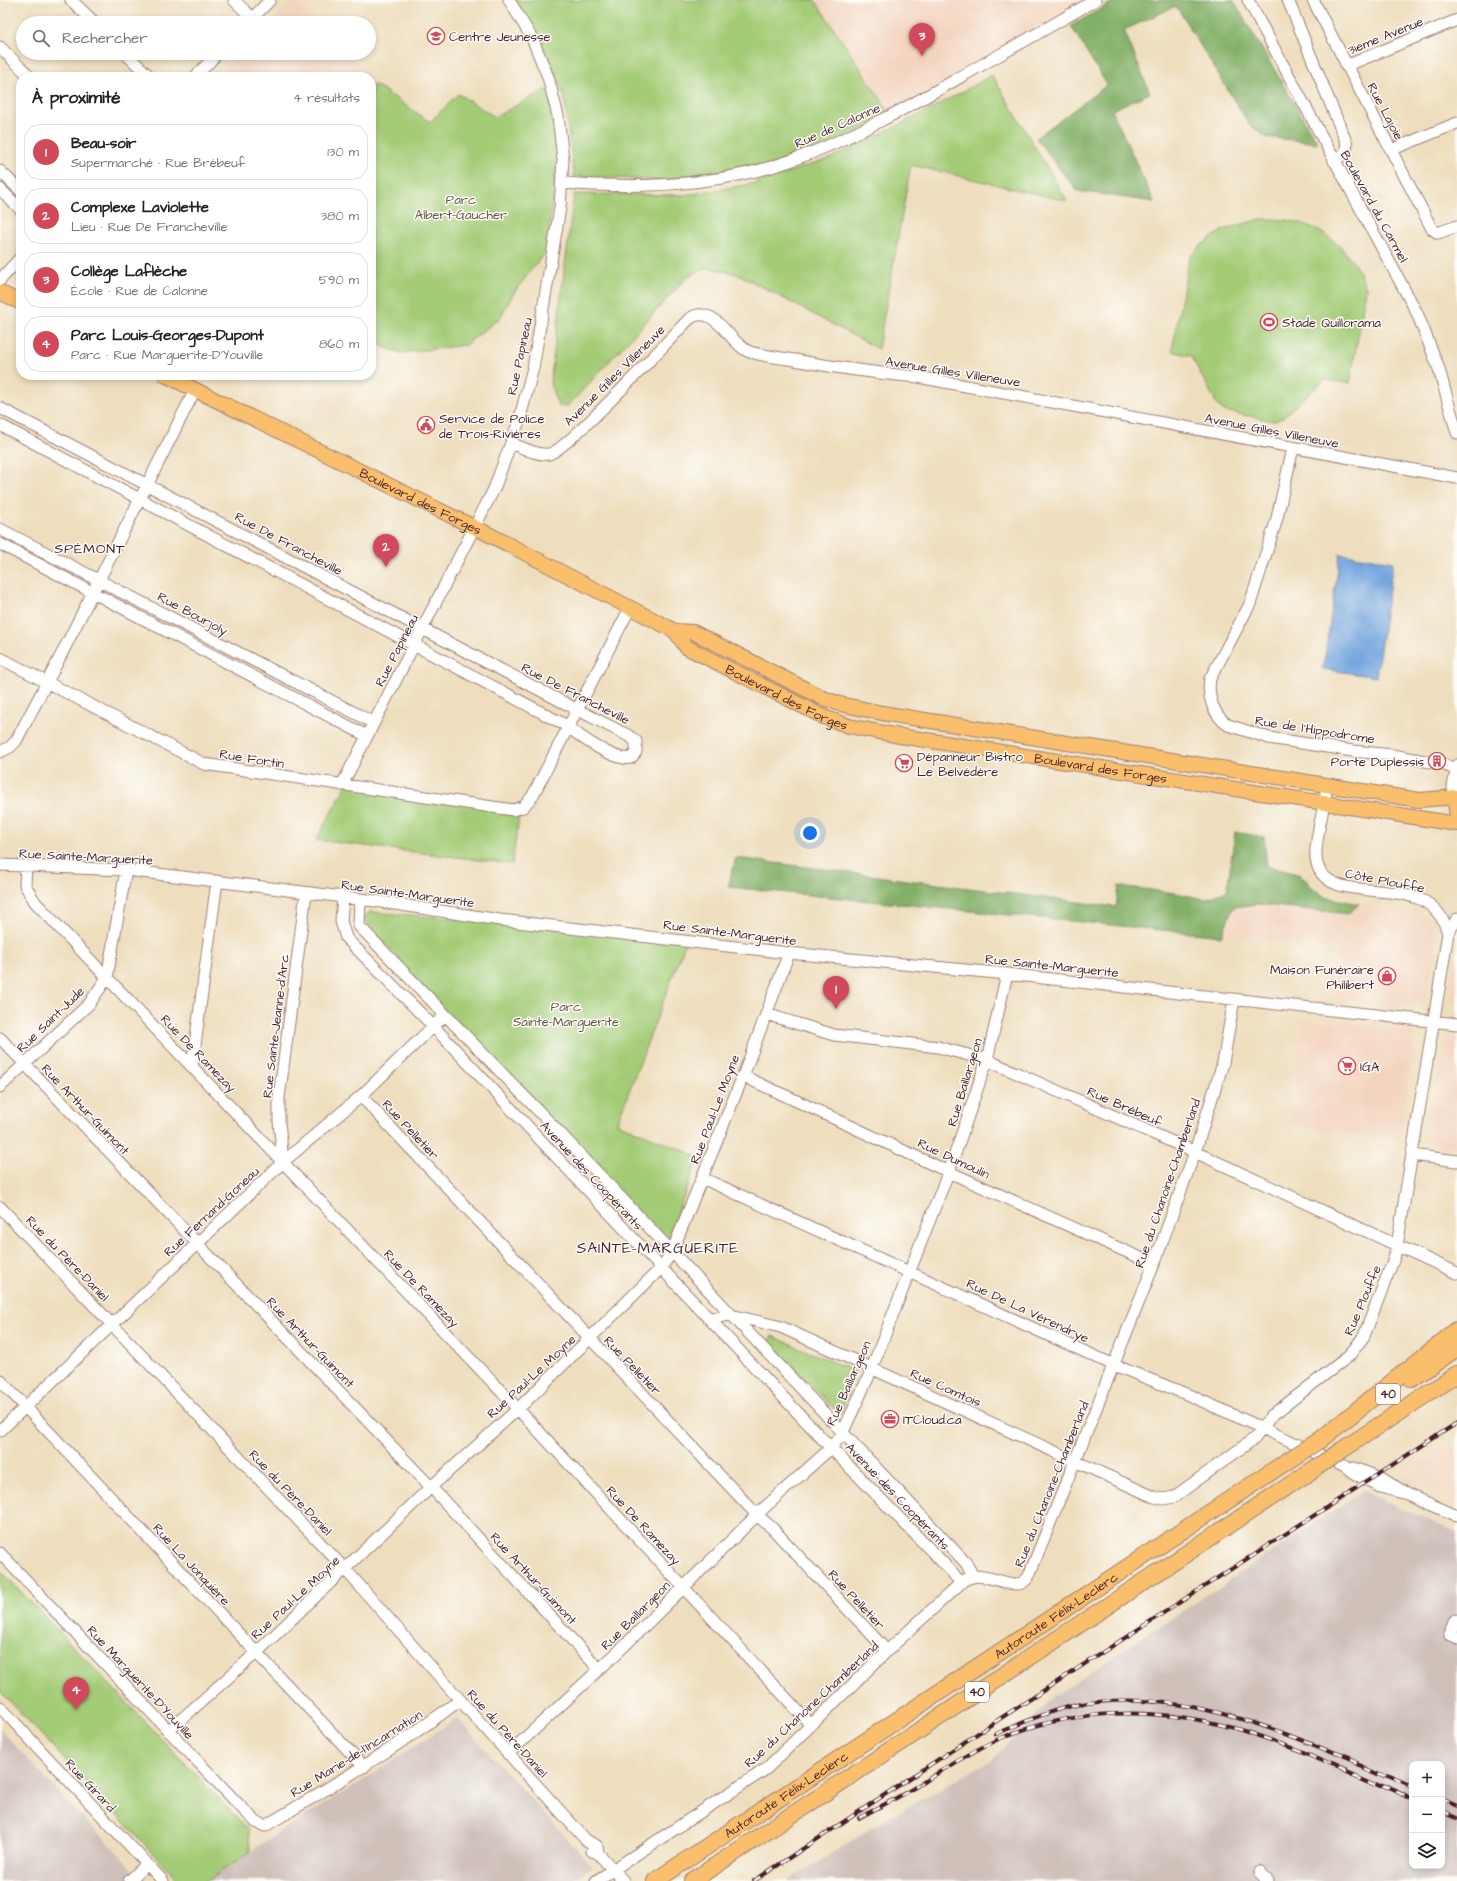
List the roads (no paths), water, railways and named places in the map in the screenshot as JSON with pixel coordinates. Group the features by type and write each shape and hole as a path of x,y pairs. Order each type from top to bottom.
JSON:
{"highway":[{"path":"1320,1440 1457,1330"},
{"name":"Autoroute Félix-Leclerc","path":"655,1881 1457,1348"},
{"name":"Autoroute Félix-Leclerc","path":"692,1881 1457,1374"},
{"path":"1388,1419 1457,1387"}],"main road":[{"path":"0,292 16,300"},
{"name":"Boulevard des Forges","path":"175,380 475,528 675,631 693,632 829,700 871,711 1327,786 1419,800 1455,797"},
{"name":"Boulevard des Forges","path":"675,631 686,647 734,672 818,714 867,730 1457,824"},
{"path":"867,730 871,711"},
{"path":"1036,757 1039,738"},
{"path":"1455,797 1457,814"}],"street":[{"path":"71,0 88,16"},
{"path":"234,0 247,16"},
{"path":"254,16 270,0"},
{"name":"Rue Papineau","path":"342,785 494,489 511,443 533,368 563,183 561,131 553,90 535,44 509,0"},
{"name":"Rue de Calonne","path":"563,183 638,186 674,184 744,173 790,161 889,117 1095,0"},
{"name":"Boulevard du Carmel","path":"1248,0 1417,313 1438,366 1457,433"},
{"path":"1288,0 1347,144 1345,153 1334,161"},
{"name":"Rue Lajoie","path":"1313,0 1432,229 1436,232 1457,226"},
{"name":"3ieme Avenue","path":"1346,66 1457,20"},
{"path":"0,47 25,72"},
{"path":"132,60 145,72"},
{"path":"200,72 211,60"},
{"path":"1391,150 1457,123"},
{"path":"0,171 16,186"},
{"path":"0,189 16,205"},
{"path":"0,280 16,262"},
{"name":"Avenue Gilles Villeneuve","path":"511,443 546,454 556,451 584,426 689,319 701,314 711,318 739,345 750,352 849,370 926,379 1457,478"},
{"path":"3,752 16,740 48,682 195,390"},
{"name":"Rue De Francheville","path":"0,408 633,738 637,745 636,752 630,758 619,758 580,737 569,727 0,425"},
{"name":"Rue de l'Hippodrome","path":"1293,448 1276,522 1250,604 1210,679 1209,693 1215,711 1223,722 1228,725 1269,738 1353,751 1392,755 1457,768"},
{"name":"Rue Bourjoly","path":"0,528 374,723"},
{"path":"0,544 367,736"},
{"path":"569,727 630,608"},
{"name":"Rue Fortin","path":"0,658 204,764 510,810 523,807 532,797 569,727"},
{"path":"1455,797 1453,787 1457,768"},
{"name":"Côte Plouffe","path":"1327,786 1315,851 1317,864 1323,875 1332,883 1342,886 1410,896 1425,900 1439,913 1448,933"},
{"name":"Rue Sainte-Marguerite","path":"0,866 126,870 360,900 500,920 789,953 1006,974 1457,1024"},
{"name":"Rue De Ramezay","path":"26,866 25,885 35,902 518,1409 682,1588 811,1725"},
{"name":"Rue Saint-Jude","path":"0,1087 89,1004 107,978 126,870"},
{"path":"192,1067 217,881"},
{"name":"Rue Sainte-Jeanne-d'Arc","path":"283,1162 279,1121 279,1098 306,893"},
{"name":"Avenue des Coopérants","path":"343,898 341,921 346,938 433,1026 831,1448 961,1583"},
{"name":"Avenue des Coopérants","path":"360,900 359,926 558,1131 837,1426 842,1434 853,1443 966,1563 973,1576"},
{"path":"1435,1022 1448,933 1457,919"},
{"name":"Rue Paul-Le Moyne","path":"168,1731 256,1652 431,1487 518,1409 590,1340 661,1268 672,1252 743,1076 789,953"},
{"name":"Rue Baillargeon","path":"508,1754 599,1669 758,1516 764,1508 831,1448 842,1434 871,1368 949,1172 987,1060 1006,974"},
{"name":"Rue du Chanoine-Chamberland","path":"596,1881 758,1775 887,1651 961,1583 973,1576 1014,1584 1022,1583 1026,1580 1031,1572 1154,1264 1195,1152 1223,1063 1234,999"},
{"name":"Rue Brébeuf","path":"766,1014 834,1035 938,1047 987,1060 1195,1152 1457,1273"},
{"name":"Rue Fernand-Goneau","path":"0,1431 27,1407 111,1324 283,1162 361,1096 445,1015"},
{"name":"Rue Plouffe","path":"1166,1499 1180,1494 1255,1438 1271,1416 1337,1367 1356,1348 1368,1327 1394,1258 1397,1246 1435,1022"},
{"name":"Rue Arthur-Guimont","path":"0,1038 431,1487 599,1669"},
{"name":"Rue Dumoulin","path":"743,1076 949,1172 1154,1264"},
{"name":"Rue Pelletier","path":"361,1096 590,1340 758,1516 772,1528 887,1651"},
{"path":"544,1145 558,1131"},
{"path":"1412,1155 1457,1161"},
{"name":"Rue De La Vérendrye","path":"702,1178 910,1271 1114,1365 1191,1396 1344,1466 1384,1479 1407,1494 1457,1516"},
{"name":"Rue du Père-Daniel","path":"0,1207 345,1569 586,1840 587,1847 598,1853 623,1881"},
{"name":"Rue Comtois","path":"710,1318 731,1315 781,1327 1155,1498 1166,1499"},
{"name":"Rue La Jonquière","path":"0,1380 364,1767"},
{"name":"Rue Marguerite-D'Youville","path":"0,1553 256,1822 265,1826"},
{"path":"1453,1637 1457,1619"},
{"name":"Rue Marie-de-l'Incarnation","path":"265,1826 364,1767 429,1724 460,1700"},
{"name":"Rue Girard","path":"0,1707 163,1881"},
{"path":"129,1881 148,1864"},
{"path":"1259,1872 1268,1881"}],"water":[{"path":"1340,554 1393,562 1376,677 1323,669"}],"railway":[{"path":"754,1881 1001,1718 1457,1423"},
{"path":"996,1734 1045,1714 1076,1705 1119,1700 1163,1702 1206,1710 1248,1721 1291,1736 1409,1786"},
{"path":"859,1818 910,1790 969,1754 1001,1738 1061,1720 1092,1715 1155,1714 1217,1724 1289,1746 1409,1798"},
{"path":"1445,1800 1457,1806"},
{"path":"1445,1813 1457,1818"}],"place":[{"name":"Centre Jeunesse","path":"436,36"},
{"name":"Collège Laflèche","path":"922,56"},
{"name":"Stade Quillorama","path":"1269,322"},
{"name":"Service de Police de Trois-Rivières","path":"426,425"},
{"name":"Complexe Laviolette","path":"386,567"},
{"name":"Porte Duplessis","path":"1437,761"},
{"name":"Dépanneur Bistro Le Belvédère","path":"904,763"},
{"name":"Maison Funéraire Philibert","path":"1387,976"},
{"name":"Beau-soir","path":"836,1009"},
{"name":"IGA","path":"1347,1066"},
{"name":"ITCloud.ca","path":"890,1419"},
{"name":"Parc Louis-Georges-Dupont","path":"76,1710"}],"district":[{"name":"SPÉMONT","path":"90,548"},
{"name":"SAINTE-MARGUERITE","path":"658,1248"}],"park label":[{"name":"Parc Albert-Gaucher","path":"461,206"},
{"name":"Parc Sainte-Marguerite","path":"566,1014"}]}
